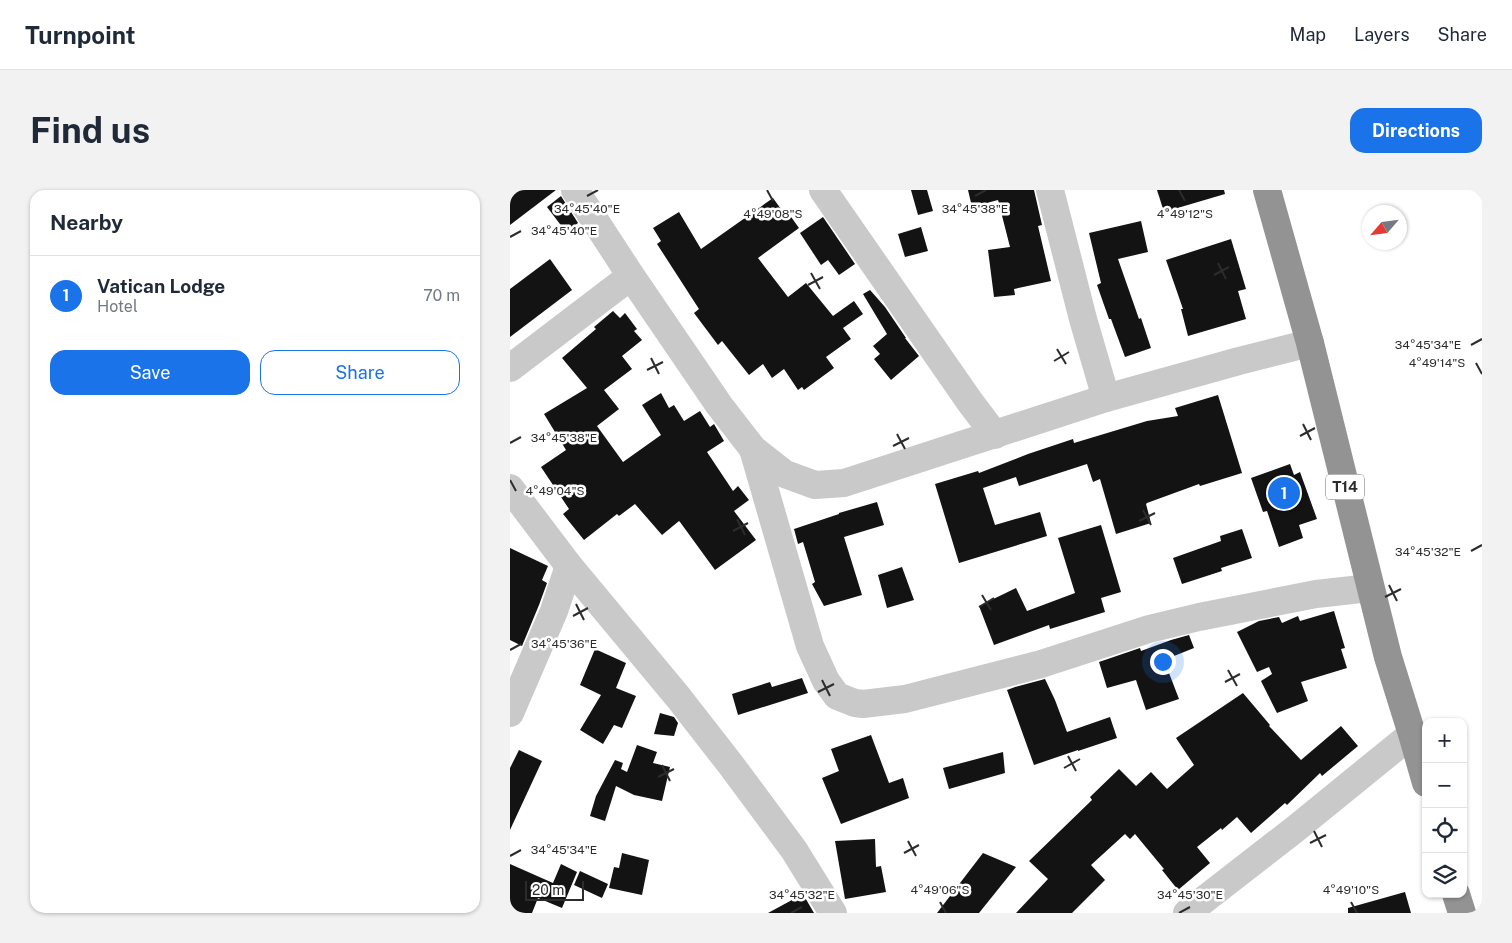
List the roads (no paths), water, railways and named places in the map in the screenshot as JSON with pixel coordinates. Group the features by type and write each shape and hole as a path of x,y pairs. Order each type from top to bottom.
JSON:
{"highway":[{"name":"T14","path":"1268,190 1310,343 1388,657 1422,769"},
{"path":"1457,898 1462,913"}],"street":[{"path":"575,190 719,405 753,449 785,474 815,485 844,483 1106,398 1310,343"},
{"path":"824,190 965,395 995,435"},
{"path":"1050,190 1083,319 1106,398"},
{"path":"510,368 631,276"},
{"path":"753,449 810,646 826,680 837,696 855,703 863,704 905,699 1040,664 1149,629 1199,617 1316,594 1370,588"},
{"path":"510,488 569,566 678,697 732,766 794,850 833,913"},
{"path":"510,713 554,611 569,566"},
{"path":"1187,913 1294,830 1412,734"}],"place":[{"name":"Vatican Lodge","path":"1284,493"}]}
